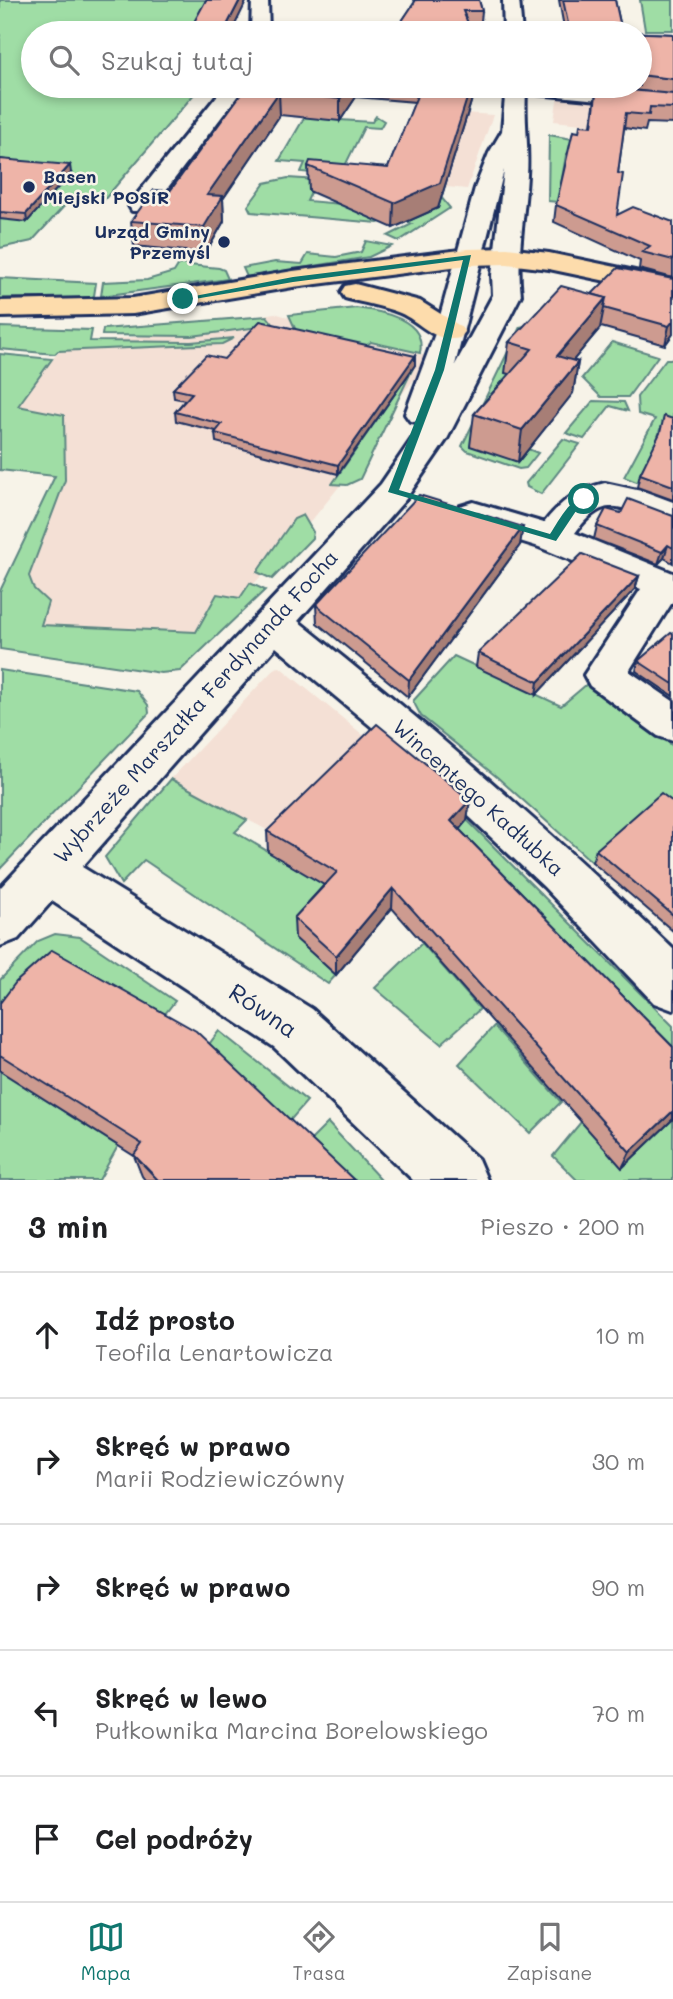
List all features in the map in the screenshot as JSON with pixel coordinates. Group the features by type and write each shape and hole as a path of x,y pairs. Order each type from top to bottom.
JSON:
{"main road":[{"path":"506,265 566,281 673,301"},
{"path":"0,309 133,306 293,279 506,265 574,265 673,287"},
{"path":"0,315 65,319 141,317 355,292 467,267"},
{"path":"355,292 410,307 450,332"}],"street":[{"path":"260,0 260,21"},
{"path":"511,0 512,21"},
{"path":"141,206 226,98"},
{"name":"Wybrzeże Marszałka Ferdynanda Focha","path":"0,923 393,492 431,439 507,295 506,265 516,171 513,128 515,98"},
{"path":"642,98 673,101"},
{"name":"Wybrzeże Marszałka Ferdynanda Focha","path":"393,492 439,370 494,161 513,128"},
{"path":"393,492 552,538 664,584 604,675 673,724"},
{"path":"552,538 572,509 584,499 605,493 628,497 673,514"},
{"name":"Wincentego Kadłubka","path":"272,622 405,730 561,872 673,985"},
{"name":"Równa","path":"47,871 293,1028 457,1180"}],"shaded area":[{"path":"557,98 595,98 651,104 645,131 554,121"},
{"path":"451,112 493,115 467,189 426,185"},
{"path":"274,313 433,358 370,431 351,472 312,520 209,633 160,651 0,619 62,472 10,408 64,346 192,330"},
{"path":"280,667 467,820 390,910 282,838 171,779 275,668"}],"green space":[{"path":"0,0 235,0 232,21 21,21 21,98 191,98 104,200 68,202 32,241 0,248"},
{"path":"640,0 673,0 673,30 652,30 652,21 644,21"},
{"path":"307,113 328,113 324,119 372,122 376,116 384,121 380,128 364,127 340,176 301,172 305,163 279,161"},
{"path":"549,135 578,140 566,155 558,202 548,201"},
{"path":"288,178 317,180 307,201 386,208 441,197 450,208 399,241 388,236 412,224 395,216 378,223 251,212 248,206 265,183"},
{"path":"366,241 392,246 369,257 247,277 243,268 275,262 302,264 308,254 336,257 361,252"},
{"path":"179,264 219,268 224,270 228,279 101,296 103,282 147,280 174,272"},
{"path":"0,278 96,283 94,296 89,298 0,298"},
{"path":"356,308 389,315 409,325 420,341 420,353 371,342 363,348 297,333 289,315"},
{"path":"619,309 527,379 528,449 538,453 526,468 519,469 467,451 462,446 520,327"},
{"path":"267,316 274,325 192,336 102,335 103,329"},
{"path":"0,327 92,330 90,341 191,342 234,338 222,344 58,351 55,354 0,349"},
{"path":"612,342 658,356 628,397 601,397 582,378"},
{"path":"0,354 52,359 18,406 64,415 65,480 29,576 34,589 48,602 41,625 196,632 217,594 240,598 250,583 265,590 180,671 161,673 0,649 0,591 55,476 0,470"},
{"path":"666,359 673,359 673,424 660,429 655,450 639,483 624,477 655,419 638,414 637,397"},
{"path":"413,368 360,479 347,485 332,484"},
{"path":"593,401 624,402 628,411 610,406 584,439 566,433"},
{"path":"563,439 580,444 541,494 527,487 526,483"},
{"path":"303,515 313,532 312,538 272,579 257,572 294,519"},
{"path":"454,656 561,706 587,684 673,746 673,819 632,830 592,862 497,777 421,716 413,701"},
{"path":"0,670 137,691 148,705 149,713 0,869"},
{"path":"171,779 247,820 235,832 328,887 296,938 336,975 328,984 144,860 121,884 105,857"},
{"path":"467,820 673,1026 673,1074 449,842"},
{"path":"55,934 80,937 175,1001 154,1028 0,1049 0,980 38,941"},
{"path":"422,943 480,1009 441,1044 375,988"},
{"path":"494,1026 561,1102 530,1133 459,1064"},
{"path":"219,1031 307,1101 280,1132 201,1055"},
{"path":"0,1071 118,1146 99,1180 0,1180"},
{"path":"673,1119 673,1180 577,1180 553,1156 581,1122"},
{"path":"328,1123 381,1180 332,1180 301,1150"}],"building":[{"path":"206,0 240,0 229,21 195,21"},
{"path":"416,0 479,0 482,11 463,11 467,21 402,21"},
{"path":"563,0 615,0 620,21 568,21"},
{"path":"652,33 673,34 673,79 652,76"},
{"path":"652,92 673,94 673,108 650,107 649,115 626,113 618,173 623,174 617,215 633,207 673,222 673,260 642,252 650,246 556,205 573,131 579,132 580,125 592,126 596,98 652,98"},
{"path":"238,98 275,98 207,195 223,196 204,227 131,221 154,190 170,191"},
{"path":"416,98 467,98 440,183 394,203 308,166 310,161 388,168"},
{"name":"Basen Miejski POSiR","path":"0,159 70,165 26,214 0,212"},
{"path":"618,268 673,279 673,321 669,326 604,308 606,298 592,294"},
{"path":"561,286 606,298 557,356 578,362 522,430 474,414 532,349 509,342"},
{"path":"260,321 415,356 338,465 215,433 222,424 175,412 192,393 173,389 206,355 224,359"},
{"path":"664,416 673,419 673,486 640,474 660,433"},
{"path":"419,495 523,527 409,680 316,605"},
{"path":"628,499 673,516 673,548 668,545 662,552 597,526 606,509 621,513"},
{"path":"582,554 639,576 538,682 478,653"},
{"path":"673,634 673,684 638,661"},
{"path":"377,724 470,800 451,821 673,1047 673,1111 630,1152 393,888 336,956 294,918 337,872 267,831"},
{"path":"661,793 673,802 673,915 596,850"},
{"path":"52,950 196,1031 354,1180 158,1180 134,1155 142,1144 0,1055 0,1003 16,982"}],"place":[{"name":"Basen Miejski POSiR","path":"29,187"},
{"name":"Urząd Gminy Przemyśl","path":"224,242"}],"route":[{"path":"183,299 293,279 468,257 459,303 439,370 393,492 552,538 572,509 584,499"}]}
